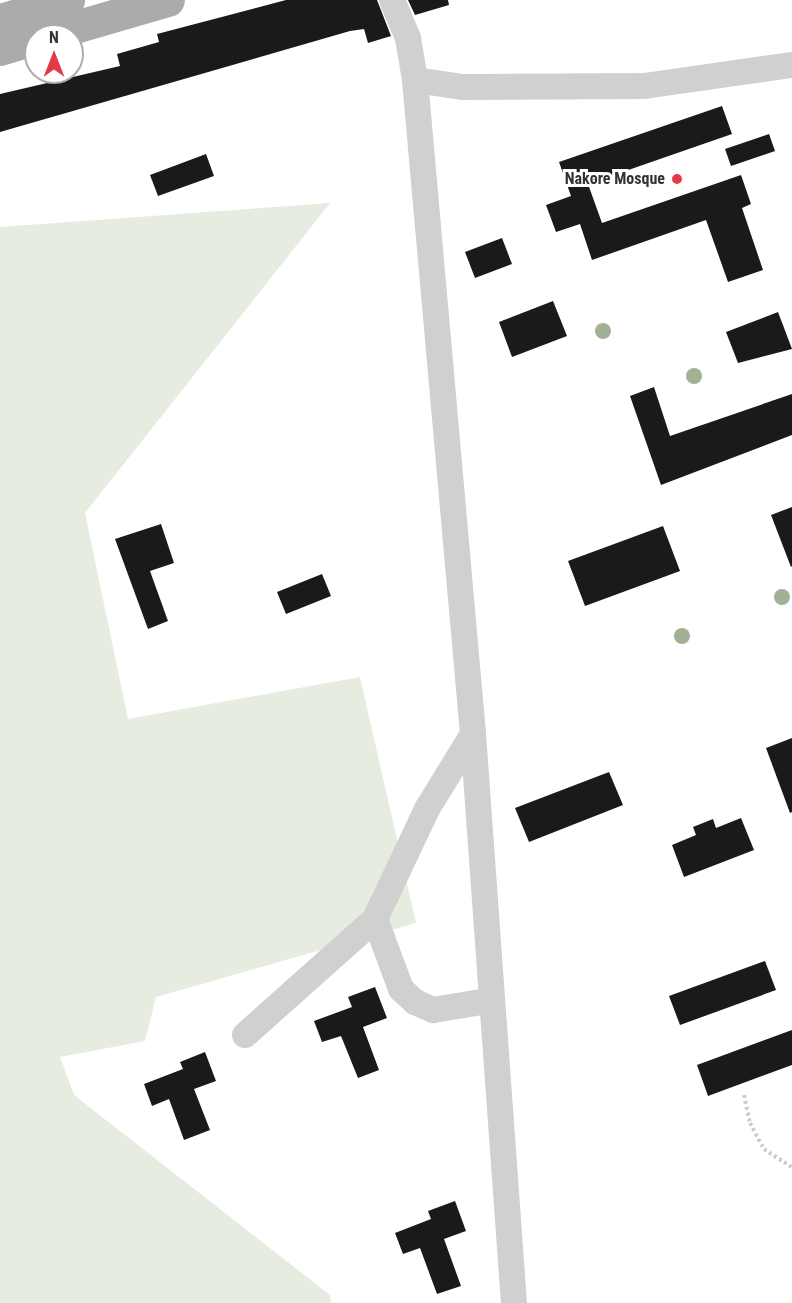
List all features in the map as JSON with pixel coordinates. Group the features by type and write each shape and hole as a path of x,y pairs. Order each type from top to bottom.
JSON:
{"main road":[{"path":"0,20 67,0"},
{"path":"82,24 152,2"},
{"path":"0,49 24,42"}],"street":[{"path":"392,0 408,38 415,80 473,734 488,1001 514,1303"},
{"path":"415,80 463,87 644,86 792,65"},
{"path":"245,1035 375,919 427,809 473,734"},
{"path":"375,919 401,989 415,1002 433,1010 488,1001"}],"path":[{"path":"744,1095 750,1123 764,1149 792,1167"}],"shaded area":[{"path":"330,203 85,513 128,719 360,677 416,923 156,997 145,1041 60,1057 74,1095 330,1295 331,1303 0,1303 0,227"}],"building":[{"path":"286,0 377,0 391,36 368,43 364,29 350,31 0,132 0,94 43,84 84,84 84,74 120,66 117,54 159,42 157,34"},
{"path":"408,0 448,0 449,5 415,15"},
{"path":"722,106 732,134 588,184 602,223 741,175 751,204 742,208 763,270 728,282 706,220 592,260 580,224 556,232 546,205 571,196 559,162"},
{"path":"769,134 775,151 731,166 725,149"},
{"path":"206,154 214,176 158,196 150,175"},
{"path":"502,238 512,264 475,278 465,252"},
{"path":"553,301 567,336 512,357 499,322"},
{"path":"778,312 792,349 738,363 726,332"},
{"path":"654,387 670,436 792,394 792,435 661,485 630,396"},
{"path":"792,507 792,566 791,567 771,515"},
{"path":"161,524 174,563 150,571 168,621 148,629 115,539"},
{"path":"663,526 680,571 585,606 568,561"},
{"path":"322,574 331,596 286,614 277,592"},
{"path":"792,738 792,812 790,813 766,748"},
{"path":"609,772 623,805 529,842 515,808"},
{"path":"741,818 754,850 684,877 672,845 696,835 693,827 713,819 716,828"},
{"path":"765,961 776,990 680,1025 669,996"},
{"path":"375,987 387,1018 363,1027 379,1070 358,1078 341,1036 322,1042 314,1021 352,1007 348,997"},
{"path":"792,1030 792,1065 708,1096 697,1065"},
{"path":"205,1052 216,1081 194,1089 210,1130 184,1140 169,1099 152,1106 144,1084 183,1069 180,1062"},
{"path":"455,1201 466,1231 444,1239 461,1286 437,1294 420,1248 403,1254 395,1233 431,1219 428,1211"}],"place":[{"name":"Nakore Mosque","path":"677,179"}]}
